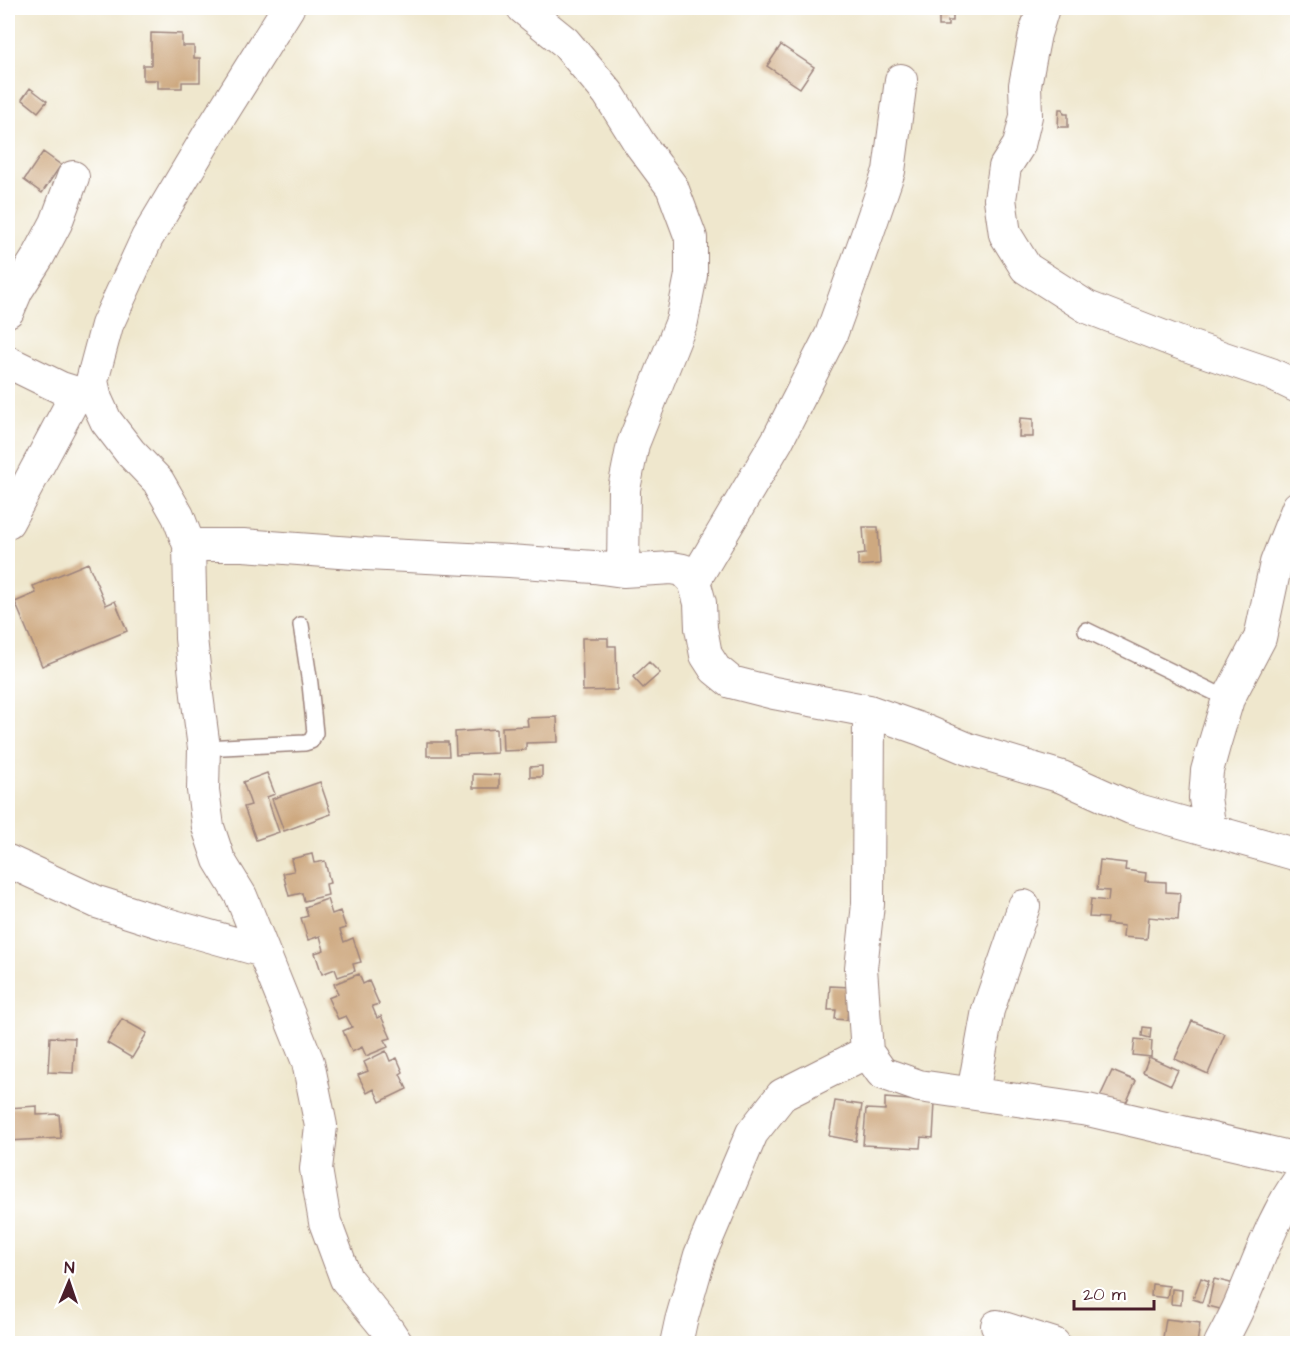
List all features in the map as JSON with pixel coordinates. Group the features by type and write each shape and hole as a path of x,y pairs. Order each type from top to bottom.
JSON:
{"street":[{"path":"8,522 87,396 107,325 147,238 288,8"},
{"path":"523,8 565,42 608,93 640,144 672,187 691,238 692,274 682,321 633,444 624,489 623,571"},
{"path":"1043,8 1035,34 1025,85 1026,116 1019,145 1005,167 1000,199 1005,234 1026,268 1087,307 1177,342 1271,374 1298,387"},
{"path":"694,581 777,441 831,335 889,171 901,80"},
{"path":"8,311 17,290 56,223 73,177"},
{"path":"8,362 61,388 87,396 130,453 158,481 178,516 189,544 190,638 204,748 203,790 208,827 219,860 241,896 308,1062 321,1126 316,1169 325,1222 346,1279 397,1344"},
{"path":"1210,830 1205,798 1207,771 1228,699 1260,638 1276,563 1298,507"},
{"path":"189,544 509,561 623,571 672,568 683,570 694,581 700,603 701,628 706,655 715,669 732,682 774,693 868,711 968,749 1062,777 1131,808 1298,855"},
{"path":"868,711 867,904 861,968 867,1052 882,1073 919,1086 1088,1110 1298,1159"},
{"path":"8,861 97,902 262,951"},
{"path":"973,1093 988,1010 1024,906"},
{"path":"676,1344 700,1255 752,1133 782,1095 867,1052"},
{"path":"1220,1344 1243,1299 1264,1244 1284,1202 1298,1182"},
{"path":"998,1326 1054,1344"}],"lane":[{"path":"204,748 311,741 315,733 301,625"},
{"path":"1086,630 1228,699"}],"building":[{"path":"939,8 953,8 953,21 948,21 948,26 939,26"},
{"path":"151,33 182,34 182,46 194,46 194,58 200,58 200,82 182,82 182,88 158,88 158,80 143,80 143,65 151,65"},
{"path":"781,45 814,67 800,88 767,66"},
{"path":"30,88 47,101 38,112 22,99"},
{"path":"1059,109 1063,109 1064,114 1068,114 1068,127 1058,127"},
{"path":"43,152 61,165 42,193 24,180"},
{"path":"1020,418 1033,419 1033,437 1019,437"},
{"path":"863,527 878,527 880,564 858,566 858,555 865,554"},
{"path":"88,563 106,605 115,601 127,631 42,666 15,602 36,593 33,586"},
{"path":"582,638 608,638 608,646 616,646 617,690 583,691"},
{"path":"649,662 660,673 643,688 633,677"},
{"path":"557,717 558,742 526,743 526,750 503,751 502,727 528,726 527,718"},
{"path":"496,729 497,753 456,755 455,732"},
{"path":"427,742 448,742 449,756 427,756"},
{"path":"542,766 542,777 530,777 530,767"},
{"path":"267,773 275,794 267,797 279,832 256,840 244,807 251,805 243,782"},
{"path":"473,774 499,775 499,788 473,788"},
{"path":"320,782 331,814 284,831 272,799"},
{"path":"312,854 314,863 325,861 330,883 326,884 328,895 304,901 302,893 289,896 283,873 294,871 291,859"},
{"path":"1100,860 1126,863 1125,870 1146,873 1145,881 1166,882 1166,892 1180,893 1178,920 1149,917 1147,939 1123,937 1124,926 1106,924 1107,918 1089,917 1091,899 1108,901 1109,891 1097,890"},
{"path":"327,899 332,914 340,911 346,928 340,930 344,942 353,938 361,962 353,964 355,971 338,977 335,969 322,974 315,953 324,950 320,936 308,940 301,918 308,916 305,907"},
{"path":"359,974 363,984 369,981 379,1004 372,1006 377,1018 381,1016 391,1038 384,1040 388,1047 366,1056 362,1047 352,1052 343,1031 352,1027 346,1016 338,1019 328,998 338,994 334,984"},
{"path":"830,986 850,987 847,1020 835,1019 836,1010 828,1010"},
{"path":"122,1019 147,1033 132,1058 107,1043"},
{"path":"1192,1021 1225,1034 1208,1074 1175,1059"},
{"path":"1143,1027 1151,1028 1150,1038 1142,1036"},
{"path":"50,1037 75,1038 73,1073 48,1072"},
{"path":"1135,1039 1152,1041 1151,1057 1133,1055"},
{"path":"386,1051 390,1061 397,1058 403,1072 400,1074 407,1089 380,1102 374,1089 367,1093 358,1075 368,1071 364,1062"},
{"path":"1149,1057 1178,1070 1171,1085 1143,1072"},
{"path":"1112,1071 1136,1081 1122,1112 1098,1101"},
{"path":"885,1098 935,1102 933,1138 921,1137 920,1148 863,1145 866,1109 885,1110"},
{"path":"835,1101 862,1105 856,1141 829,1136"},
{"path":"37,1106 37,1115 59,1114 61,1138 8,1141 8,1108"},
{"path":"1201,1278 1209,1281 1202,1302 1193,1299"},
{"path":"1214,1279 1235,1284 1228,1311 1208,1306"},
{"path":"1152,1284 1169,1286 1167,1298 1151,1296"},
{"path":"1172,1289 1182,1290 1181,1305 1171,1304"},
{"path":"1166,1319 1200,1323 1197,1344 1162,1344"}]}
